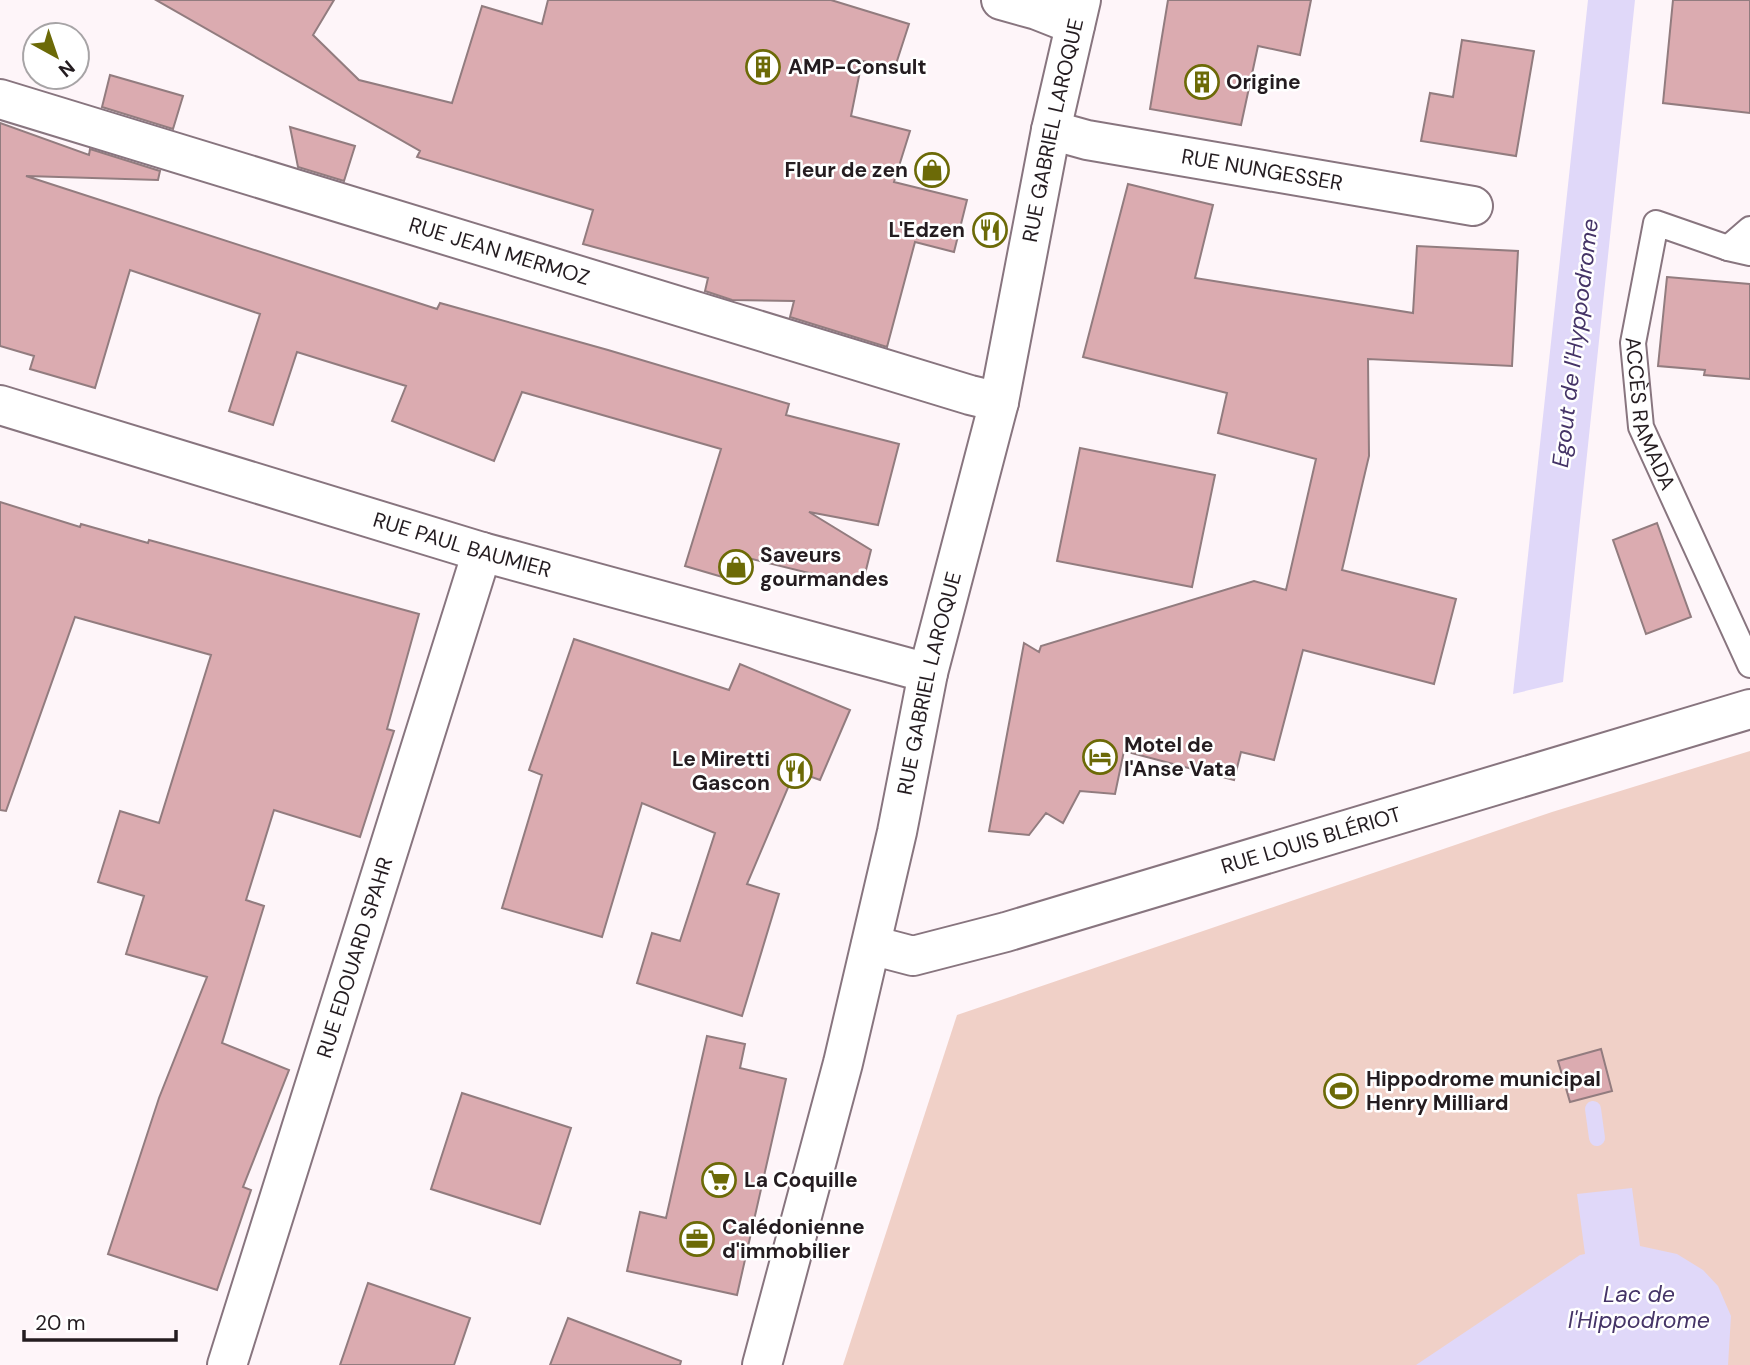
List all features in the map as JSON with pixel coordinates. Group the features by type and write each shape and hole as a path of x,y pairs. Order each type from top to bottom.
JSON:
{"street":[{"path":"1001,0 1037,10 1078,13"},
{"name":"RUE GABRIEL LAROQUE","path":"762,1365 843,1063 897,832 928,673 999,402 1051,130 1078,13"},
{"name":"RUE JEAN MERMOZ","path":"0,99 999,402"},
{"name":"RUE NUNGESSER","path":"1051,130 1087,140 1474,206"},
{"name":"RUE PAUL BAUMIER","path":"0,405 482,552 928,673"},
{"name":"RUE EDOUARD SPAHR","path":"227,1365 482,552"},
{"name":"RUE LOUIS BLÉRIOT","path":"871,944 913,956 1006,932 1750,709"}],"lane":[{"name":"ACCÈS RAMADA","path":"1739,251 1656,223 1633,343 1641,427 1750,665"},
{"path":"1739,251 1750,229"}],"shaded area":[{"name":"Hippodrome municipal Henry Milliard","path":"1750,751 1750,1365 843,1365 957,1015 1552,812"}],"water":[{"path":"1588,0 1635,0 1563,682 1513,694"},
{"name":"Lac de l'Hippodrome","path":"1632,1188 1640,1246 1677,1254 1703,1270 1718,1286 1731,1316 1728,1365 1416,1365 1585,1254 1577,1194"}],"building":[{"path":"156,0 334,0 313,35 359,80 452,103 482,6 542,24 548,0 831,0 909,24 895,67 862,61 851,116 910,131 894,182 967,200 954,252 915,242 887,347 790,317 794,301 732,300 705,291 708,278 583,244 593,210 417,157 420,151"},
{"name":"Origine","path":"1168,0 1311,0 1300,55 1258,46 1241,125 1150,109"},
{"path":"1673,0 1750,0 1750,113 1663,103"},
{"path":"1462,40 1534,51 1516,156 1421,141 1430,93 1453,97"},
{"path":"110,75 183,96 173,129 102,107"},
{"path":"0,123 89,155 90,149 160,171 158,180 26,176 437,309 440,303 608,350 789,404 786,415 899,444 878,525 809,512 871,550 862,586 744,557 736,581 685,566 721,449 522,392 494,461 392,421 406,386 297,352 273,425 229,411 260,314 130,270 95,388 30,369 34,356 0,346"},
{"path":"290,127 355,146 344,181 298,167"},
{"path":"1128,184 1213,205 1195,278 1413,313 1417,246 1518,251 1512,366 1368,359 1369,456 1342,570 1456,599 1434,684 1303,650 1274,760 1241,752 1234,780 1124,751 1115,794 1080,791 1063,823 1046,813 1029,835 989,831 1024,643 1039,652 1041,646 1254,581 1286,590 1316,459 1218,433 1227,393 1083,357"},
{"path":"1667,277 1750,284 1750,379 1704,375 1705,370 1658,366"},
{"path":"1080,448 1215,475 1192,587 1057,561"},
{"path":"0,502 80,527 81,524 148,543 149,540 419,614 387,729 394,731 360,837 274,810 246,900 264,906 222,1043 289,1070 243,1187 251,1190 217,1290 108,1254 159,1098 207,977 126,954 144,896 98,882 120,811 159,823 211,655 75,617 6,811 0,810"},
{"path":"1657,523 1691,617 1646,634 1613,540"},
{"path":"574,639 729,690 740,664 850,710 820,780 795,771 747,884 779,894 742,1016 637,983 652,933 680,941 715,833 642,803 602,937 502,908 542,775 529,770"},
{"path":"707,1036 745,1044 740,1068 786,1079 737,1295 627,1271 640,1212 666,1218"},
{"path":"1601,1049 1612,1091 1570,1102 1558,1061"},
{"path":"462,1093 571,1128 540,1224 431,1189"},
{"path":"368,1283 470,1318 454,1365 340,1365"},
{"path":"568,1318 681,1361 680,1365 550,1365"}],"waterway":[{"name":"Egout de l'Hyppodrome","path":"1593,1109 1597,1138"}],"place":[{"name":"AMP-Consult","path":"763,67"},
{"name":"Origine","path":"1202,82"},
{"name":"Fleur de zen","path":"932,170"},
{"name":"L'Edzen","path":"990,230"},
{"name":"Saveurs gourmandes","path":"736,567"},
{"name":"Motel de l'Anse Vata","path":"1100,757"},
{"name":"Le Miretti Gascon","path":"795,771"},
{"name":"Hippodrome municipal Henry Milliard","path":"1341,1091"},
{"name":"La Coquille","path":"719,1180"},
{"name":"Calédonienne d'immobilier","path":"697,1239"}]}
